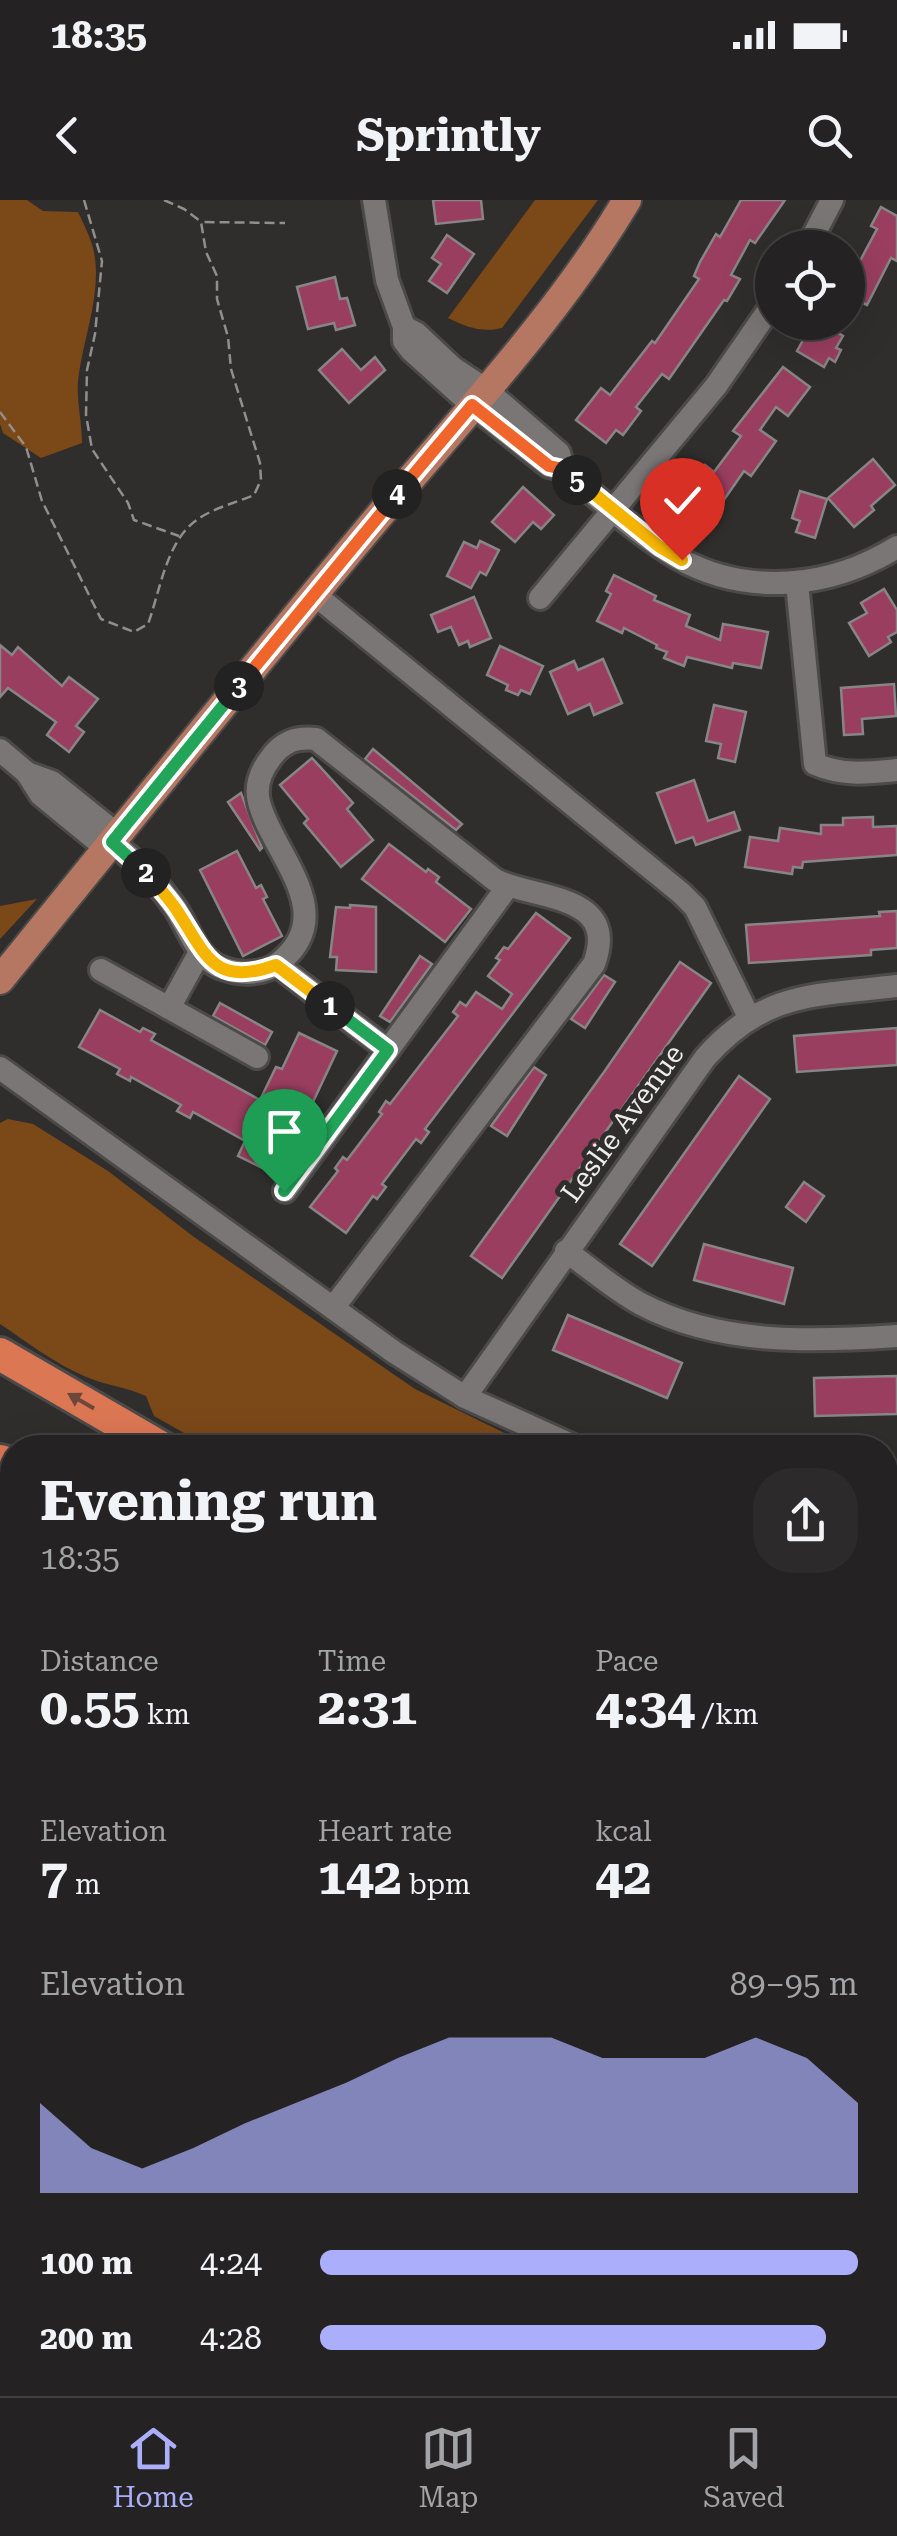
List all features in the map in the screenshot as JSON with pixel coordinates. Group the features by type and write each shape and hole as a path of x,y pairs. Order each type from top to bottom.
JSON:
{"highway":[{"path":"0,1354 140,1435"}],"main road":[{"path":"0,980 538,326 628,200"}],"street":[{"path":"374,200 388,280 404,327 416,333 478,397 560,453 563,469 660,547 705,570 767,583 797,584 844,573 897,547"},
{"path":"817,230 832,200"},
{"path":"540,598 716,386 755,330"},
{"path":"797,584 815,764 831,771 859,774 897,770"},
{"path":"314,594 681,893 695,907 749,1017"},
{"path":"0,750 27,773 52,782 152,878 176,908 200,952 216,966 240,974 276,965 295,944 305,918 303,894 259,803 260,772 273,754 291,740 316,739 495,880 560,898 591,918 602,942 594,964 333,1308"},
{"path":"284,1191 508,886"},
{"path":"169,1008 200,952"},
{"path":"276,965 388,1050"},
{"path":"101,970 257,1057"},
{"name":"Leslie Avenue","path":"465,1398 704,1058 726,1034 749,1017 788,999 897,986"},
{"path":"0,1068 465,1398 549,1435"},
{"path":"566,1251 640,1304 684,1322 755,1337 804,1340 897,1336"}],"path":[{"path":"84,200 102,261 95,334 87,370 86,415 92,450 128,503 134,520 180,536"},
{"path":"164,200 184,208 201,222 285,223"},
{"path":"0,412 26,447 42,501 101,619 134,632 148,624 180,536 198,519 254,494 261,480 253,431 232,369 218,299 218,276 206,252 201,222"}],"shaded area":[{"path":"0,200 27,200 43,211 78,212 96,263 95,295 78,382 82,443 41,458 3,433 0,424"},
{"path":"535,200 598,200 502,328 474,328 448,318"},
{"path":"37,899 0,939 0,906"},
{"path":"8,1119 33,1124 108,1171 194,1237 415,1389 509,1435 188,1435 154,1416 146,1396 92,1379 51,1359 0,1324 0,1123"}],"building":[{"path":"433,200 481,200 483,219 436,224"},
{"path":"741,200 785,200 764,230 755,230 755,243 750,240 731,275 740,279 727,301 724,300 669,379 662,374 636,407 641,411 623,435 616,430 606,443 576,420 601,388 610,395 652,341 655,343 699,279 694,276 716,234 720,237"},
{"path":"881,207 897,216 897,261 891,258 867,305 865,251 877,229 871,226"},
{"path":"447,235 474,254 447,293 429,281 441,264 432,258"},
{"path":"335,277 340,299 347,298 355,325 336,330 334,323 308,329 297,287"},
{"path":"803,340 841,340 835,362 829,358 824,367 797,351"},
{"path":"342,349 361,370 375,357 385,370 349,403 319,370"},
{"path":"783,367 810,387 788,416 776,407 760,430 776,441 751,476 744,471 705,527 676,506 705,465 714,472 741,436 733,431"},
{"path":"873,459 895,485 854,527 828,498"},
{"path":"523,487 554,515 541,529 533,522 515,542 492,522"},
{"path":"800,491 827,499 815,538 796,532 800,521 792,518"},
{"path":"480,541 499,550 486,575 480,572 471,588 447,576 464,542 477,548"},
{"path":"614,575 656,596 654,600 690,615 686,626 720,640 723,624 768,632 761,668 733,663 732,668 687,657 684,666 664,658 667,652 656,648 657,645 624,628 622,633 597,621 611,594 606,591"},
{"path":"884,589 897,610 897,632 888,637 891,642 869,656 849,623 867,613 861,603"},
{"path":"474,597 491,638 470,647 468,641 459,645 451,627 438,632 431,615"},
{"path":"0,645 12,655 18,647 62,686 69,677 98,699 76,726 84,732 69,752 47,735 56,722 8,688 0,697"},
{"path":"500,646 543,666 530,694 506,690 508,685 487,675"},
{"path":"603,659 622,703 594,715 590,704 568,714 550,672 574,661 578,670"},
{"path":"894,684 896,716 862,719 863,734 844,735 841,688"},
{"path":"714,705 746,712 735,762 718,758 721,744 706,741"},
{"path":"373,749 462,824 456,830 365,759"},
{"path":"312,758 353,803 347,809 373,840 341,867 304,823 308,819 280,785"},
{"path":"694,780 708,821 734,812 740,830 696,845 693,837 676,843 657,793"},
{"path":"241,793 262,848 260,850 228,802"},
{"path":"873,817 873,827 897,826 897,855 803,862 802,868 793,867 792,874 745,867 750,837 778,841 780,828 821,834 821,825 843,825 843,818"},
{"path":"389,844 439,877 436,882 471,909 445,942 362,879"},
{"path":"237,851 256,888 261,885 267,897 263,899 282,936 243,956 200,870"},
{"path":"336,907 376,907 376,972 336,970 337,957 330,957"},
{"path":"897,911 897,948 871,950 871,955 749,963 746,925 880,916 879,912"},
{"path":"536,913 570,938 425,1129 429,1132 421,1143 416,1139 382,1184 386,1187 377,1199 373,1196 346,1233 310,1207 338,1171 335,1168 343,1157 347,1160 382,1114 379,1112 386,1101 390,1104 458,1016 453,1012 460,1002 466,1006 476,992 502,1009 512,994 488,976 504,947 508,949"},
{"path":"420,956 432,964 390,1022 380,1016"},
{"path":"680,962 711,983 502,1278 471,1256"},
{"path":"604,975 615,982 585,1028 571,1019"},
{"path":"220,1003 272,1032 265,1045 213,1016"},
{"path":"100,1010 140,1032 143,1028 155,1034 151,1040 260,1100 276,1067 282,1069 299,1033 337,1051 275,1174 238,1156 245,1141 193,1112 190,1118 177,1111 181,1105 131,1077 130,1081 117,1074 120,1069 79,1047"},
{"path":"897,1028 897,1065 797,1072 794,1036"},
{"path":"534,1067 546,1075 507,1136 491,1126"},
{"path":"739,1076 770,1099 652,1266 620,1244"},
{"path":"804,1182 824,1196 806,1222 786,1207"},
{"path":"704,1244 793,1268 784,1304 694,1280"},
{"path":"568,1315 682,1363 667,1398 553,1350"},
{"path":"897,1376 897,1414 815,1416 814,1378"}],"route":[{"path":"284,1191 388,1050 276,965 240,974 216,966 200,952 176,908 152,878 112,842 472,405 549,466 563,469 660,547 682,560"}]}
